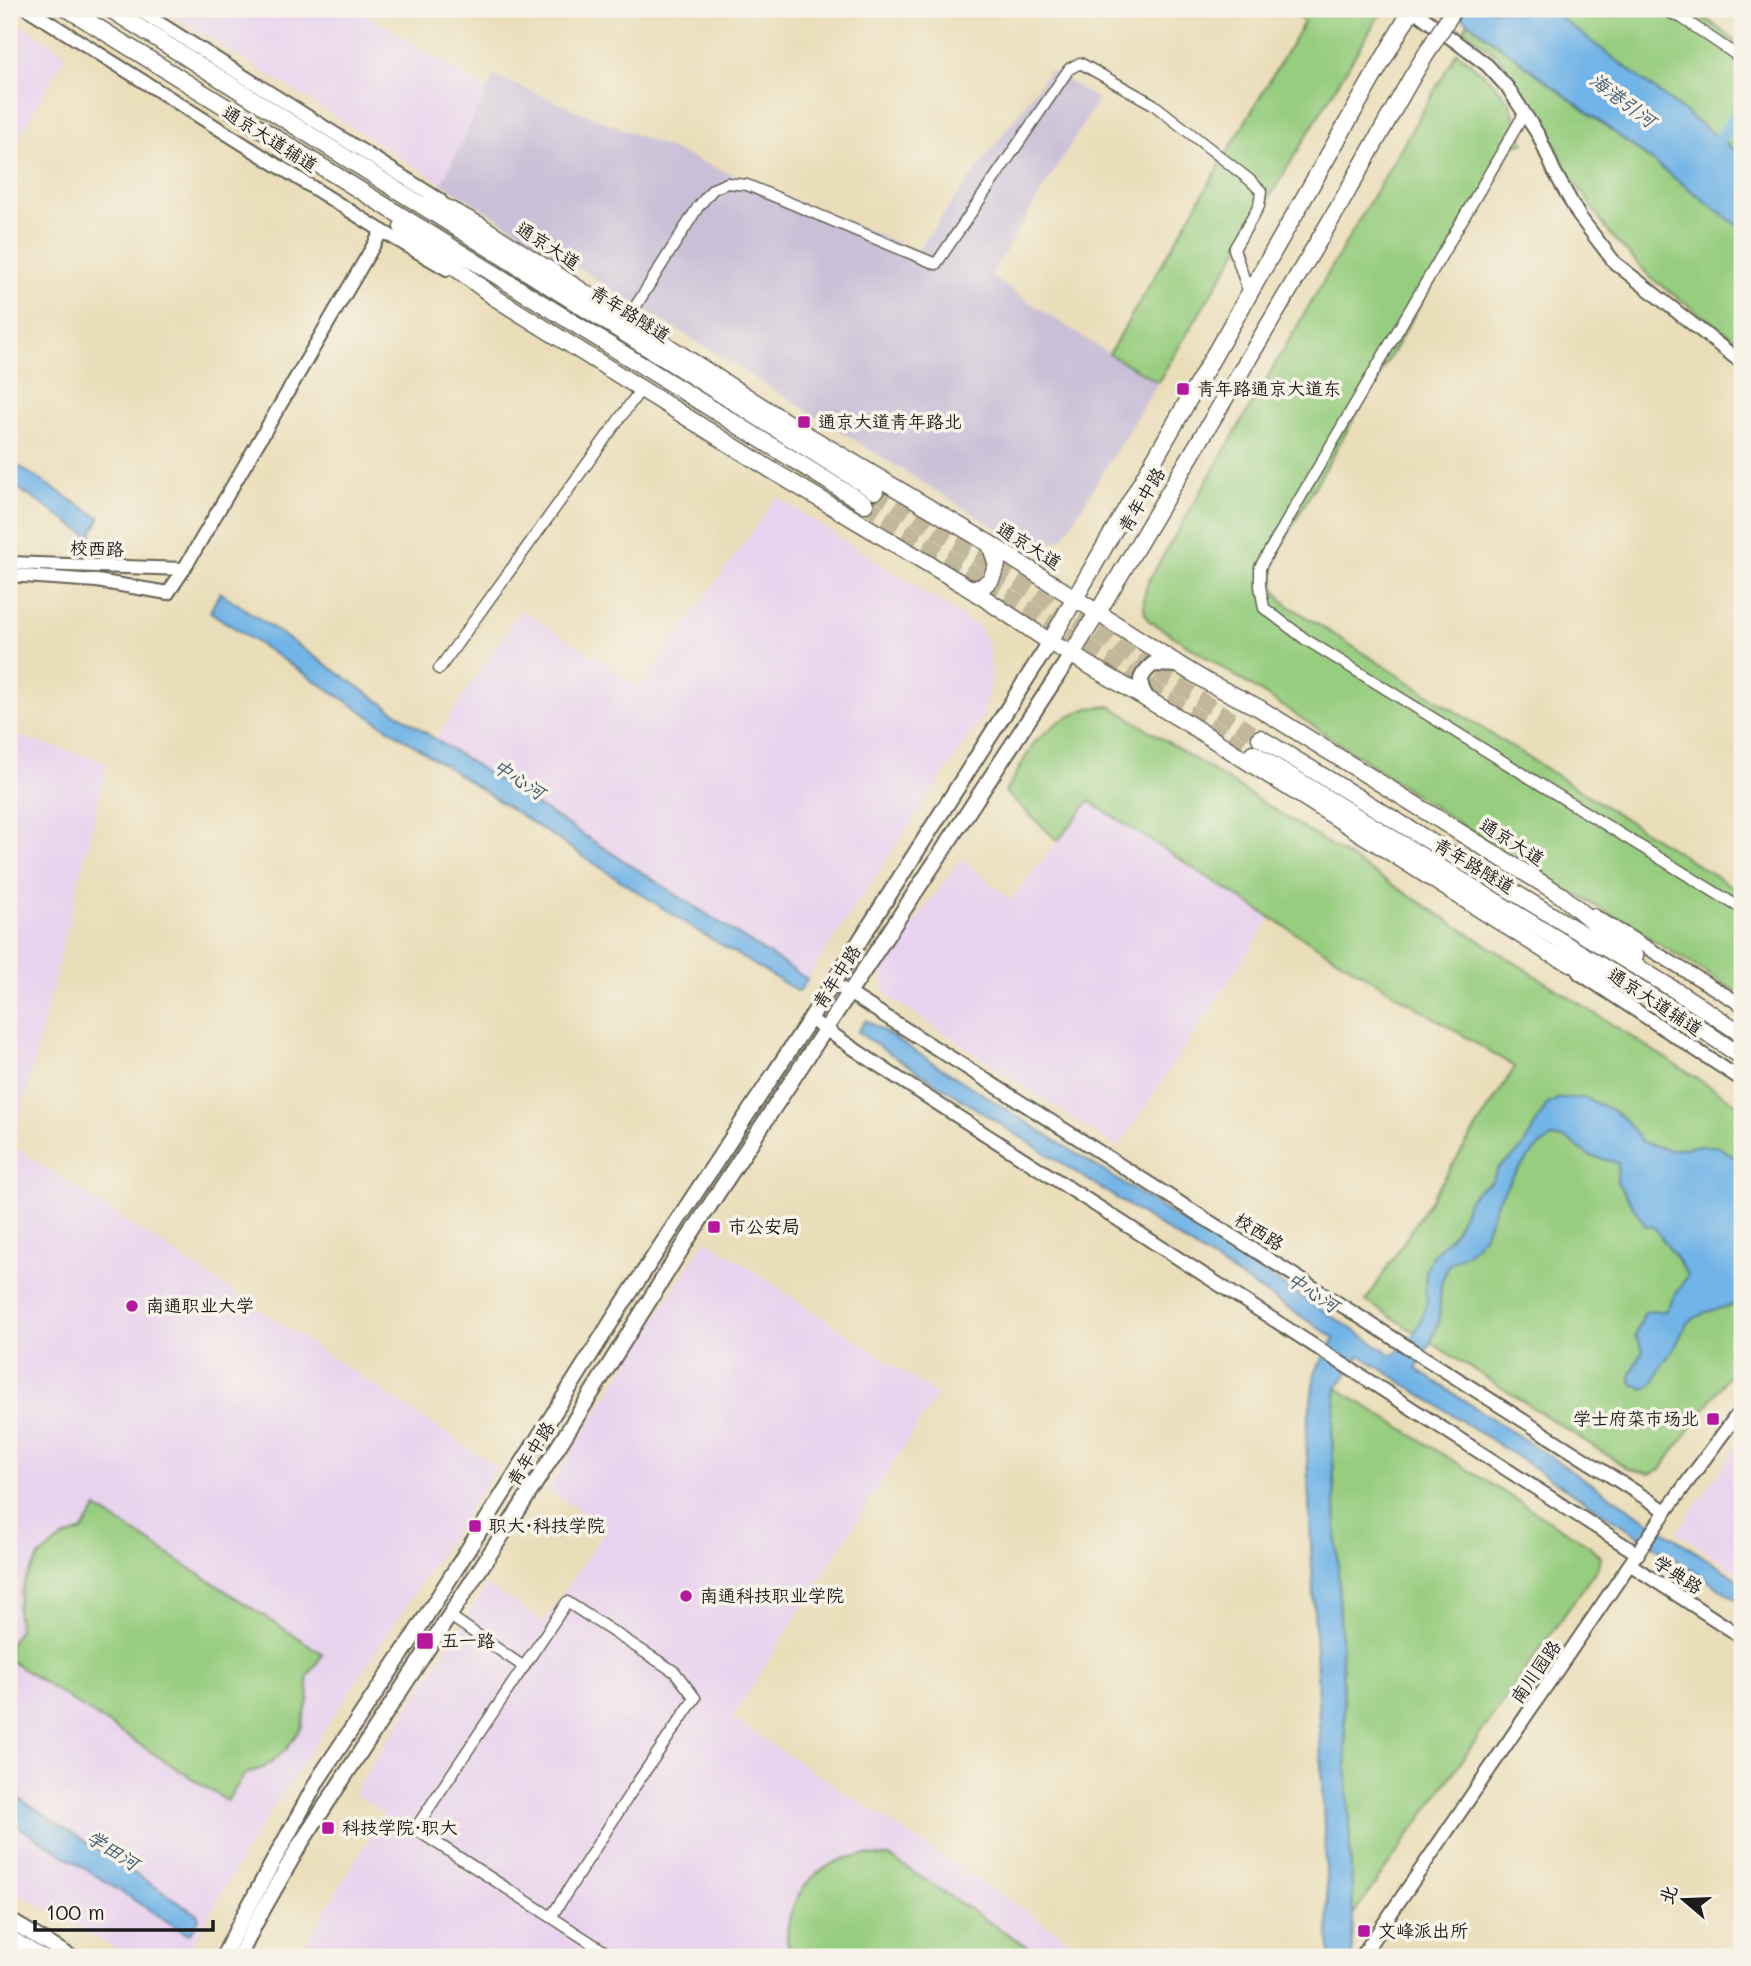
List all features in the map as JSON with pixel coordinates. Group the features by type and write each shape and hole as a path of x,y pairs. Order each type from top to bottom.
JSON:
{"main road":[{"path":"68,9 321,167 494,297 773,471 969,588 1049,642 1148,700 1549,953 1675,1011 1742,1057"},
{"path":"110,9 330,147"},
{"name":"青年中路","path":"223,1957 319,1778 417,1632 618,1311 810,1019 1049,642 1412,9"},
{"name":"青年中路","path":"239,1957 299,1846 523,1503 689,1237 1098,612 1454,9"},
{"name":"青年路隧道","path":"321,167 870,498 330,147"},
{"name":"通京大道","path":"330,147 479,225 800,430 1076,597 1181,666 1259,708 1561,895 1678,992"},
{"path":"969,588 981,589 997,565 990,544"},
{"path":"1148,700 1141,688 1144,672 1153,664 1181,666"},
{"name":"青年路隧道","path":"1260,738 1678,992"},
{"name":"青年路隧道","path":"1252,753 1675,1011"},
{"path":"1678,992 1742,1034"},
{"path":"9,1920 71,1957"},
{"path":"9,1937 42,1957"}],"street":[{"name":"通京大道辅道","path":"28,9 382,231 494,297"},
{"path":"137,9 479,225"},
{"path":"1412,9 1487,65 1508,88 1539,136 1553,171 1579,216 1615,263 1742,363"},
{"path":"1661,9 1682,18 1742,59"},
{"path":"627,320 698,207 713,189 727,183 747,185 936,264 1069,69 1080,63 1153,104 1261,191 1259,206 1234,248 1249,293"},
{"path":"1524,114 1260,567 1264,608 1305,639 1742,909"},
{"path":"184,569 382,231"},
{"path":"439,669 641,389"},
{"name":"校西路","path":"9,563 184,569"},
{"name":"校西路","path":"9,575 97,581 168,593 184,569"},
{"path":"1561,895 1742,1005"},
{"name":"通京大道辅道","path":"1549,953 1742,1080"},
{"name":"校西路","path":"833,982 1426,1358 1663,1516"},
{"path":"810,1019 1636,1556"},
{"name":"南川园路","path":"1361,1957 1663,1516 1742,1408"},
{"name":"学典路","path":"1636,1556 1742,1637"},
{"path":"551,1917 695,1698 675,1672 567,1602 415,1829 551,1917 614,1957"},
{"path":"450,1616 524,1667"}],"shaded area":[{"path":"162,9 358,9 487,90 442,183"},
{"path":"9,17 66,54 9,156"},
{"path":"1050,70 1098,100 990,276 1109,354 1158,382 1063,538 1041,546 1023,545 442,183 494,76 917,251"},
{"path":"777,497 980,628 988,644 992,675 983,716 807,979 435,739 521,609 641,687"},
{"name":"南通职业大学","path":"9,733 108,763 13,1146 497,1467 249,1845 186,1957 129,1957 45,1907 9,1891"},
{"path":"1089,801 1271,918 1118,1148 889,997 883,982 882,969 961,858 1011,900"},
{"name":"南通科技职业学院","path":"706,1239 937,1395 732,1718 1095,1957 297,1957 384,1814 354,1793 487,1585 544,1622 607,1527 547,1490"},
{"path":"1742,1439 1742,1576 1677,1532"}],"green space":[{"path":"1288,9 1383,9 1158,382 1109,354 1304,22"},
{"path":"1549,9 1693,9 1742,46 1742,156"},
{"path":"1468,22 1742,229 1742,344 1652,279 1610,234 1563,164 1547,125 1497,55 1464,30"},
{"path":"1457,52 1493,82 1510,103 1524,143 1517,144 1509,152 1301,510 1278,555 1274,575 1275,588 1286,604 1742,893 1742,995 1479,837 1312,725 1148,620 1144,611 1148,582"},
{"path":"1111,706 1742,1107 1742,1357 1661,1469 1650,1474 1629,1469 1366,1301 1515,1067 1271,918 1089,801 1058,841 1005,792 1035,742 1058,722 1088,708"},
{"path":"1337,1388 1590,1546 1600,1557 1598,1567 1353,1915 1332,1436"},
{"path":"97,1508 323,1654 307,1678 309,1697 302,1726 286,1750 263,1768 245,1774 227,1801 9,1660 9,1645 19,1629 17,1608 25,1580 40,1556 63,1538 82,1531"},
{"path":"865,1855 890,1857 1043,1957 789,1957 788,1928 796,1900 803,1888 824,1868 838,1861"}],"water":[{"name":"海港引河","path":"1451,9 1549,9 1742,156 1742,229"},
{"path":"9,460 100,518 90,537 9,482"},
{"path":"220,592 435,739 807,979 799,992 693,928 210,612"},
{"path":"866,1020 1393,1355 1411,1339 1421,1320 1427,1301 1426,1270 1433,1255 1456,1230 1469,1199 1492,1181 1498,1168 1523,1147 1547,1104 1560,1098 1585,1098 1612,1110 1626,1120 1641,1141 1668,1150 1718,1146 1742,1163 1742,1299 1730,1306 1706,1312 1687,1323 1654,1382 1645,1389 1632,1384 1630,1376 1643,1350 1635,1336 1645,1312 1665,1311 1688,1275 1654,1227 1646,1226 1617,1182 1618,1163 1590,1156 1567,1139 1552,1138 1537,1148 1513,1176 1496,1204 1484,1236 1470,1251 1449,1264 1441,1283 1439,1322 1416,1369 1742,1582 1742,1603 1360,1355 1337,1388 1332,1436 1353,1915 1352,1957 1330,1957 1306,1436 1315,1373 1335,1338 872,1042 858,1032"},
{"path":"9,1792 197,1914 199,1919 191,1933 187,1934 9,1820"}],"waterway":[{"path":"1713,150 1742,105"}],"tunnel":[{"path":"875,491 1260,738"},
{"path":"865,504 1253,753"}],"place":[{"name":"青年路通京大道东","path":"1183,389"},
{"name":"通京大道青年路北","path":"804,422"},
{"name":"市公安局","path":"714,1227"},
{"name":"南通职业大学","path":"132,1306"},
{"name":"学士府菜市场北","path":"1713,1419"},
{"name":"职大·科技学院","path":"475,1526"},
{"name":"南通科技职业学院","path":"686,1596"},
{"name":"五一路","path":"425,1641"},
{"name":"科技学院·职大","path":"328,1828"},
{"name":"文峰派出所","path":"1364,1931"}],"water label":[{"name":"中心河","path":"519,779"},
{"name":"中心河","path":"1313,1292"},
{"name":"学田河","path":"113,1850"}]}
